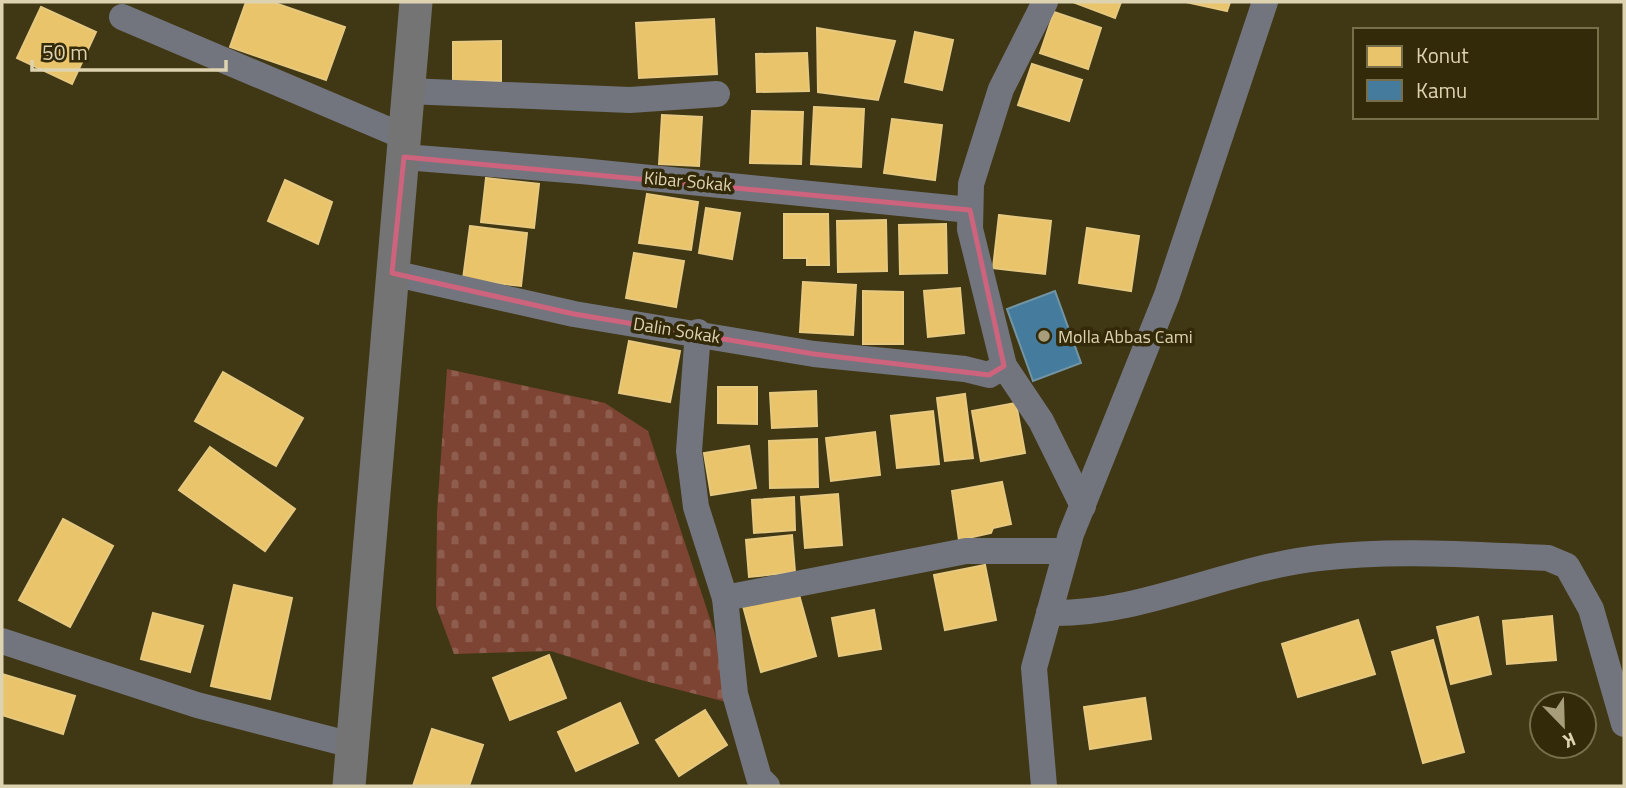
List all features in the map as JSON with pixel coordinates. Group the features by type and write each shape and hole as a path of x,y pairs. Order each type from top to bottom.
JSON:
{"main road":[{"path":"349,786 416,2"}],"street":[{"path":"1045,2 1001,89 971,184 970,229 1004,366 1041,421 1083,506"},
{"path":"1044,786 1034,668 1066,551 1167,295 1265,2"},
{"name":"Kibar Sokak","path":"122,17 405,147 581,171 970,211"},
{"path":"407,91 630,100 717,94"},
{"name":"Dalin Sokak","path":"392,274 574,314 698,332 814,354 965,369 989,375 1004,366"},
{"path":"698,332 689,451 696,507 724,598 736,694 759,778 767,786"},
{"path":"724,598 966,551 1066,551"},
{"path":"1049,613 1071,614 1140,602 1318,558 1420,553 1548,558 1567,566 1591,609 1624,724"},
{"path":"2,640 197,705 352,745"}],"highlighted area":[{"path":"404,157 970,210 1004,366 989,375 814,354 574,314 392,273"}],"green space":[{"path":"447,369 605,403 648,431 715,634 730,703 641,680 551,651 454,654 436,606 437,513"}],"building: Konut":[{"path":"246,2 272,2 345,27 326,80 230,47"},
{"path":"1073,2 1121,2 1115,18"},
{"path":"1186,2 1230,2 1227,11"},
{"path":"41,7 96,32 72,84 17,58"},
{"path":"1054,12 1101,28 1088,69 1040,53"},
{"path":"714,19 717,74 639,78 636,23"},
{"path":"817,28 895,41 878,100 818,92"},
{"path":"915,32 953,40 942,90 905,82"},
{"path":"501,41 501,81 453,81 453,42"},
{"path":"807,53 809,91 757,92 756,54"},
{"path":"1032,64 1082,80 1069,121 1018,105"},
{"path":"814,107 864,109 861,167 811,164"},
{"path":"752,111 803,112 801,164 750,163"},
{"path":"662,115 702,117 699,166 659,164"},
{"path":"892,119 942,125 935,180 884,173"},
{"path":"486,178 539,184 534,228 481,222"},
{"path":"285,180 332,202 318,244 268,221"},
{"path":"647,194 698,202 691,250 639,243"},
{"path":"706,208 740,213 732,259 699,253"},
{"path":"784,214 828,214 829,265 807,265 807,258 784,258"},
{"path":"999,215 1051,221 1045,274 993,268"},
{"path":"886,220 887,271 838,272 837,221"},
{"path":"946,224 947,273 900,274 899,225"},
{"path":"470,226 527,233 521,286 463,279"},
{"path":"1087,228 1139,236 1131,291 1079,283"},
{"path":"634,253 684,261 676,307 626,298"},
{"path":"803,282 856,285 853,335 800,332"},
{"path":"960,288 964,333 928,337 924,291"},
{"path":"863,291 903,292 903,344 863,344"},
{"path":"629,341 680,351 670,402 619,393"},
{"path":"223,372 303,418 276,466 195,421"},
{"path":"718,387 757,387 757,424 718,423"},
{"path":"816,391 817,426 772,428 770,393"},
{"path":"965,394 973,458 945,461 937,398"},
{"path":"1016,403 1025,453 981,461 972,411"},
{"path":"933,411 939,464 897,468 891,416"},
{"path":"875,432 880,475 831,481 826,438"},
{"path":"817,439 818,487 770,488 769,441"},
{"path":"749,446 756,488 711,495 704,453"},
{"path":"210,447 295,509 265,551 179,490"},
{"path":"1002,482 1011,524 993,528 991,533 959,540 952,491"},
{"path":"838,494 842,545 805,548 801,497"},
{"path":"794,497 795,530 754,533 752,500"},
{"path":"63,519 113,546 70,627 19,600"},
{"path":"792,535 795,572 749,577 746,540"},
{"path":"985,565 996,620 945,630 934,575"},
{"path":"234,585 292,598 270,699 211,686"},
{"path":"798,591 816,656 761,672 743,606"},
{"path":"874,610 881,649 839,656 832,618"},
{"path":"153,613 203,626 190,672 141,659"},
{"path":"1552,616 1556,660 1507,664 1503,621"},
{"path":"1478,617 1491,674 1451,684 1437,627"},
{"path":"1358,620 1375,674 1298,697 1282,644"},
{"path":"1433,640 1464,752 1423,763 1392,652"},
{"path":"549,655 566,698 510,720 493,678"},
{"path":"2,674 75,696 63,734 2,715"},
{"path":"1145,698 1151,739 1090,749 1084,707"},
{"path":"620,703 638,743 576,771 558,732"},
{"path":"705,710 727,745 679,776 656,740"},
{"path":"432,729 483,745 469,786 413,786"}],"building: Kamu":[{"name":"Molla Abbas Cami","path":"1055,291 1081,363 1033,381 1007,309"}],"place":[{"name":"Molla Abbas Cami","path":"1044,336"}]}
